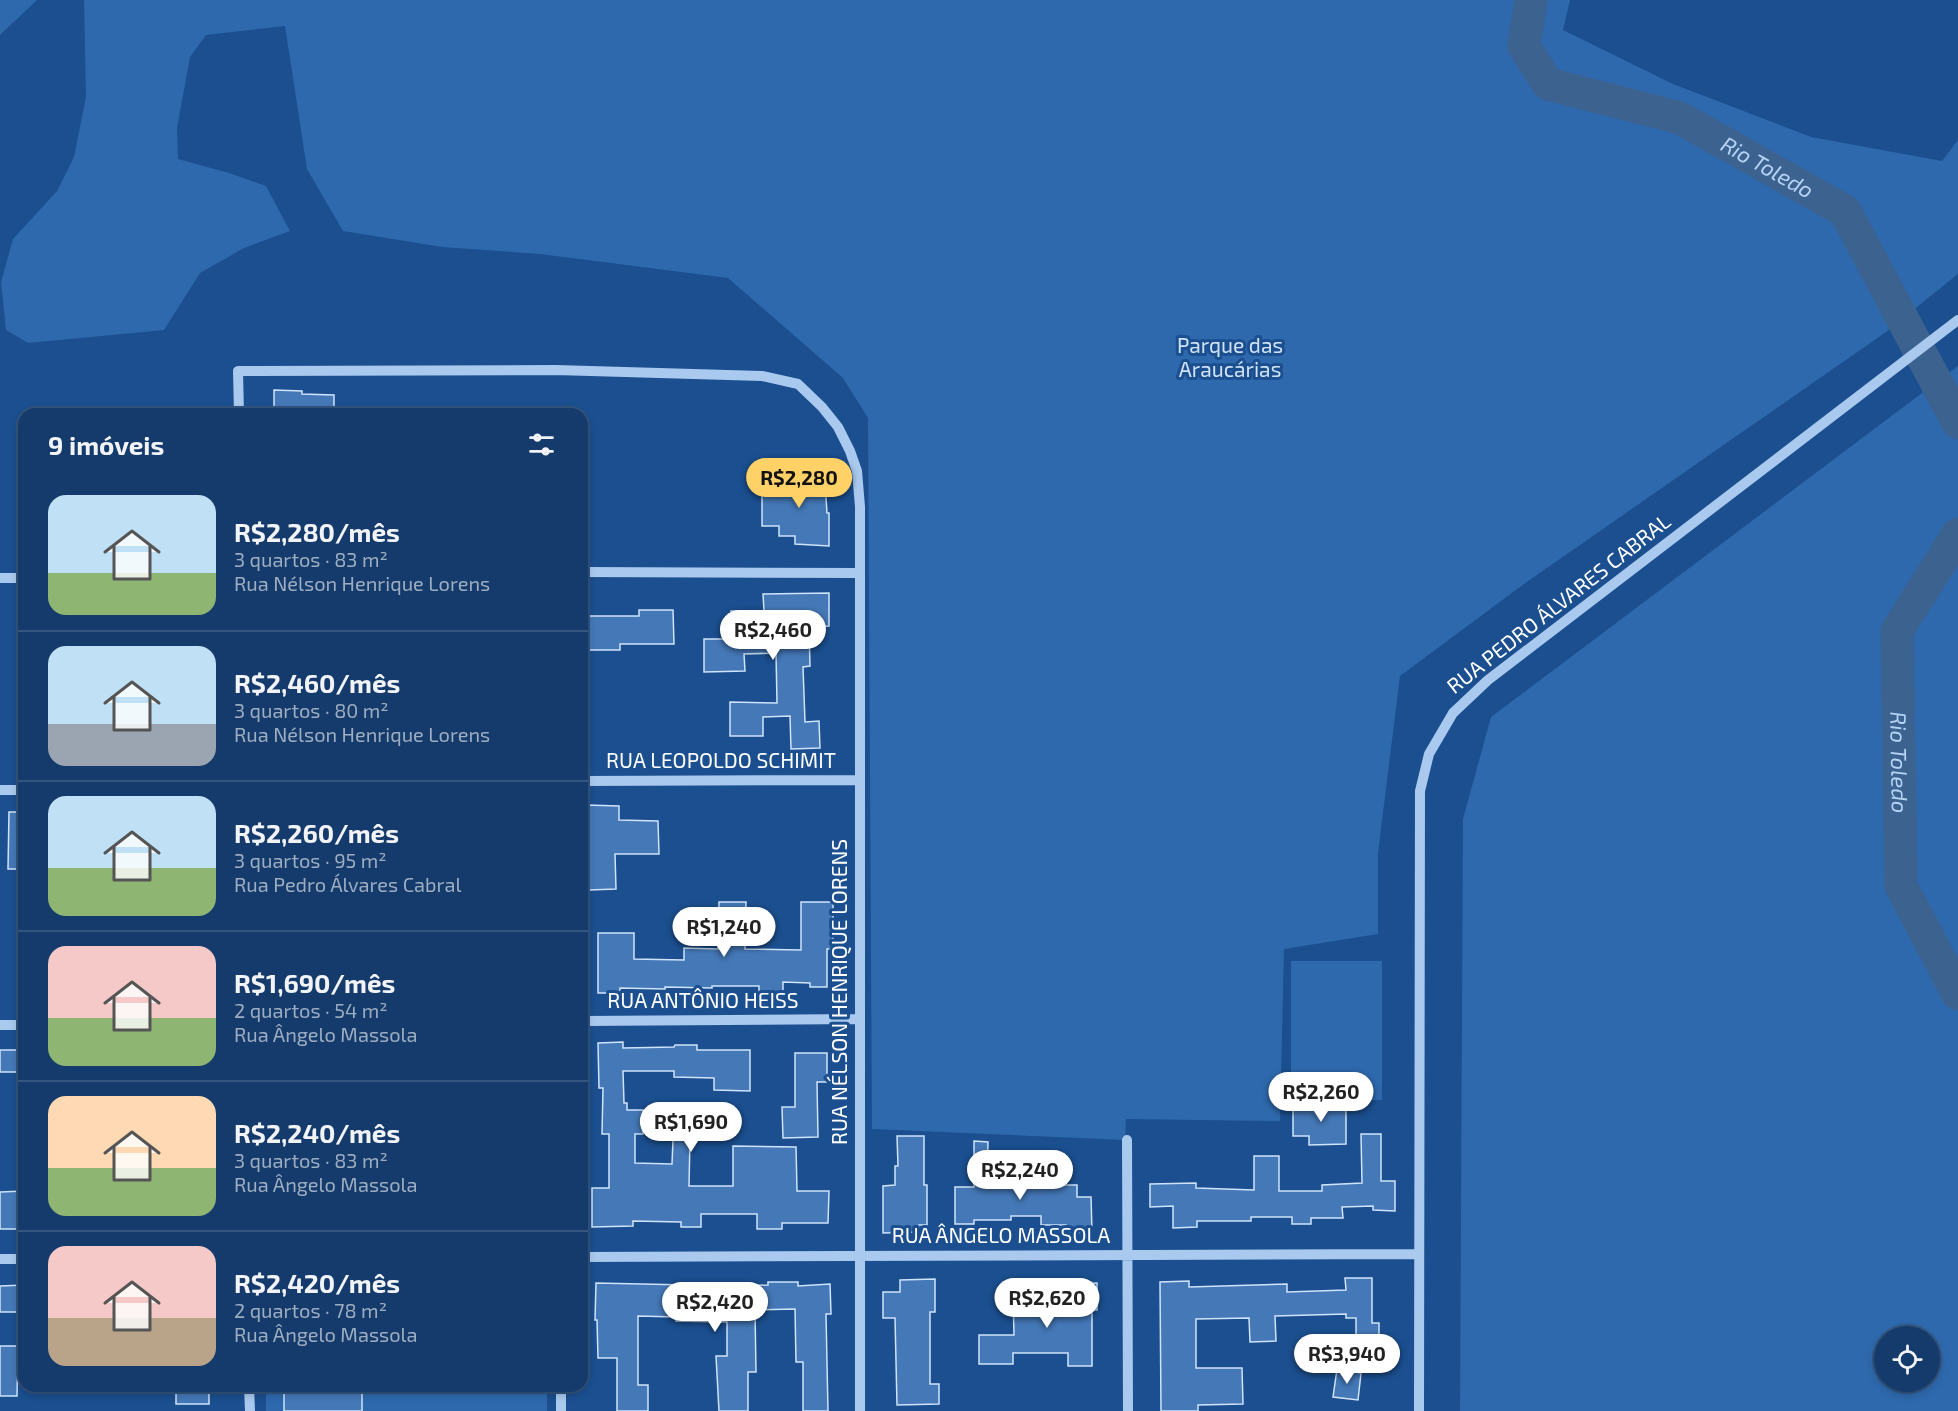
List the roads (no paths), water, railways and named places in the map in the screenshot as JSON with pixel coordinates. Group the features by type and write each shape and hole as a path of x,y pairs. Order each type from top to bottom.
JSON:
{"street":[{"name":"RUA PEDRO ÁLVARES CABRAL","path":"1419,1411 1420,791 1429,754 1453,713 1488,680 1958,320"},
{"name":"RUA NÉLSON HENRIQUE LORENS","path":"239,408 238,371 556,370 762,376 798,384 822,407 838,428 857,471 860,507 860,1411"},
{"path":"588,572 860,573"},
{"path":"0,578 18,578"},
{"name":"RUA LEOPOLDO SCHIMIT","path":"588,781 860,780"},
{"path":"0,790 18,790"},
{"name":"RUA ANTÔNIO HEISS","path":"588,1021 859,1019"},
{"path":"0,1025 18,1025"},
{"path":"1127,1140 1128,1411"},
{"name":"RUA ÂNGELO MASSOLA","path":"588,1257 1419,1254"},
{"path":"0,1259 18,1259"},
{"path":"249,1392 249,1411"},
{"path":"561,1392 561,1411"}],"waterway":[{"name":"Rio Toledo","path":"1531,0 1524,46 1548,84 1680,118 1845,211 1958,423"},
{"name":"Rio Toledo","path":"1958,534 1897,631 1901,886 1958,994"}],"park label":[{"name":"Parque das Araucárias","path":"1230,358"}]}
